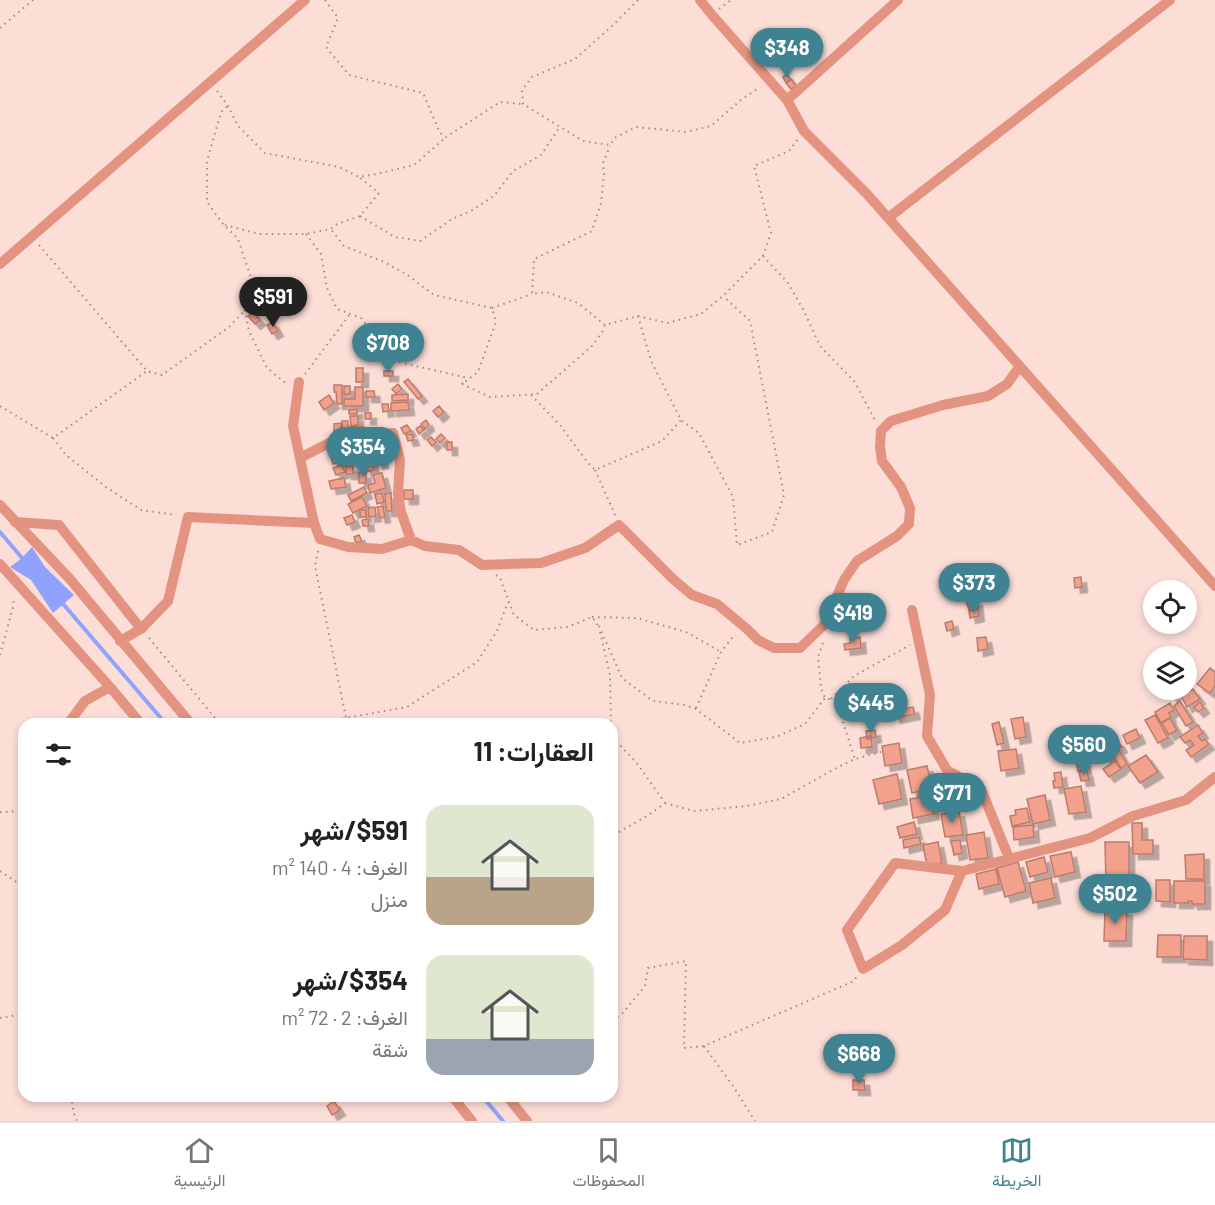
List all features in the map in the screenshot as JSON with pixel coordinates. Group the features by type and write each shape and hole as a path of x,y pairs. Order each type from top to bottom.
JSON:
{"street":[{"path":"0,264 305,0"},
{"path":"700,0 787,100 804,131 866,193 1215,586"},
{"path":"787,100 898,0"},
{"path":"888,218 1170,0"},
{"path":"299,382 293,426 314,523 320,539 348,547 382,549 411,540 425,546 459,550 482,565 541,563 585,548 619,525 692,595 717,604 758,640 774,648 800,648 824,625 844,580 857,561 897,536 909,524 910,508 901,487 882,461 881,431 891,421 943,405 988,396 1007,384 1020,366"},
{"path":"300,458 335,440 393,433 400,460 398,494 401,512 411,540"},
{"path":"0,505 69,578 186,718"},
{"path":"120,641 141,628 168,601 188,517 314,523"},
{"path":"15,522 59,525 141,628"},
{"path":"0,564 136,718"},
{"path":"912,609 930,695 927,736 947,770 981,789 1009,858"},
{"path":"72,718 85,701 110,687"},
{"path":"962,871 945,910 902,945 863,969 847,930 895,864 962,871 1090,838 1134,816 1186,800 1215,777"},
{"path":"457,1102 472,1121"},
{"path":"512,1102 527,1121"}],"path":[{"path":"0,28 33,0"},
{"path":"325,0 338,18 326,47 349,75 423,93 440,134 446,136"},
{"path":"523,104 522,90 532,77 575,59 612,27 638,0"},
{"path":"532,294 534,259 592,231 601,203 603,163 615,137 636,127 686,132 711,126 742,99 770,81"},
{"path":"210,82 228,106 238,126 265,153 339,168 359,177 379,193 360,216 337,224 331,229 306,234 259,234 223,224"},
{"path":"359,177 414,165 446,136 500,102 523,104 583,141 610,145"},
{"path":"32,236 147,371 162,375 230,327 250,306 252,281 238,239 223,224 207,202 207,161 220,112 228,106"},
{"path":"360,216 395,237 420,241 452,219 471,212 494,196 513,171 541,155 560,126"},
{"path":"605,325 638,316 667,323 701,314 723,296 762,256 771,233 754,166 789,151 804,131"},
{"path":"331,229 344,246 398,269 434,295 492,308 532,294 546,292 578,303 605,325"},
{"path":"306,234 321,254 327,288 337,309 361,318 394,361 464,376 462,384"},
{"path":"762,256 788,283 820,346 854,381 875,420 887,425"},
{"path":"638,316 651,361 681,420 699,433 733,497 737,545 772,532 784,495 750,321 723,296"},
{"path":"462,384 478,372 496,322 492,308"},
{"path":"245,310 249,331 267,368 287,384 299,382 350,314"},
{"path":"462,384 490,397 537,394 592,346 605,325"},
{"path":"53,438 147,371"},
{"path":"531,395 560,425 595,470 619,525"},
{"path":"0,406 53,438 66,455 106,487 141,510 188,517"},
{"path":"595,470 662,441 681,420"},
{"path":"320,539 315,566 346,718 407,707 477,662 497,631 509,600"},
{"path":"482,565 500,578 514,615 534,630 568,627 592,617 637,618 686,632 721,652"},
{"path":"0,655 13,607 16,582"},
{"path":"592,617 599,626 622,678 653,702 685,705 696,709 740,743 776,737 805,724 825,698"},
{"path":"696,709 721,652 742,625"},
{"path":"599,626 610,675 611,718"},
{"path":"141,628 214,718"},
{"path":"817,631 824,638 818,657 821,688 825,698 836,701 855,759"},
{"path":"830,700 854,676 918,640"},
{"path":"618,743 636,762 665,803 694,811 747,806 781,799 855,759 880,752"},
{"path":"618,833 665,803"},
{"path":"0,812 18,811"},
{"path":"0,871 18,883"},
{"path":"618,1017 645,986 648,968 686,961 684,1048 704,1046 854,981 863,969"},
{"path":"0,1018 18,1015"},
{"path":"704,1046 755,1121"},
{"path":"72,1102 77,1121"}],"water":[{"path":"32,547 45,567 74,595 53,613 31,580 10,567"}],"building":[{"path":"787,74 791,80 786,83 783,77"},
{"path":"791,79 796,86 791,89 786,83"},
{"path":"263,299 269,302 266,309 259,306"},
{"path":"253,312 260,320 255,324 248,316"},
{"path":"273,322 278,331 272,334 267,325"},
{"path":"356,368 363,368 363,382 356,382"},
{"path":"384,371 393,371 393,376 384,376"},
{"path":"408,379 422,396 418,399 404,382"},
{"path":"398,384 402,389 396,394 392,389"},
{"path":"334,385 342,385 342,404 337,404"},
{"path":"344,386 350,386 350,394 344,394"},
{"path":"355,387 363,387 363,406 344,406 344,399 355,399"},
{"path":"366,391 374,391 375,397 366,397"},
{"path":"408,394 408,400 392,401 392,395"},
{"path":"329,395 334,403 324,410 319,402"},
{"path":"408,402 409,410 391,411 391,403"},
{"path":"382,404 388,404 389,411 383,412"},
{"path":"439,406 444,412 438,417 433,411"},
{"path":"357,409 357,414 349,414 349,410"},
{"path":"365,413 371,413 371,419 365,419"},
{"path":"350,416 358,416 358,425 351,426"},
{"path":"426,420 429,425 425,429 421,424"},
{"path":"342,421 348,421 348,433 343,433"},
{"path":"341,423 341,433 334,433 334,424"},
{"path":"407,425 411,431 404,434 401,428"},
{"path":"420,426 424,430 419,434 416,429"},
{"path":"352,427 363,427 363,433 353,433"},
{"path":"412,434 414,440 408,441 406,435"},
{"path":"441,434 445,438 440,443 436,439"},
{"path":"431,437 436,442 432,446 427,440"},
{"path":"447,442 452,442 452,450 447,450"},
{"path":"336,443 337,447 343,445 348,460 333,464 329,450 333,449 332,445"},
{"path":"370,451 374,470 366,472 363,453"},
{"path":"381,451 383,463 377,464 375,452"},
{"path":"342,465 345,472 336,475 333,468"},
{"path":"346,466 353,466 353,474 346,474"},
{"path":"359,473 366,473 366,483 359,483"},
{"path":"382,473 386,488 370,493 368,485 375,483 373,475"},
{"path":"344,478 346,487 331,489 329,481"},
{"path":"364,487 367,493 351,501 348,495"},
{"path":"404,490 413,490 413,499 404,499"},
{"path":"382,493 384,502 377,504 375,494"},
{"path":"391,493 392,511 386,511 385,494"},
{"path":"362,497 367,506 353,513 348,504"},
{"path":"383,506 385,517 380,518 377,507"},
{"path":"375,507 376,516 369,517 368,508"},
{"path":"360,510 366,510 366,517 360,517"},
{"path":"352,515 355,522 347,525 344,518"},
{"path":"368,519 369,526 363,526 362,520"},
{"path":"359,535 362,541 356,543 354,537"},
{"path":"1081,577 1082,587 1075,588 1074,578"},
{"path":"977,600 978,608 969,610 967,603"},
{"path":"978,609 979,616 970,618 969,611"},
{"path":"952,621 954,629 947,631 945,623"},
{"path":"860,637 861,648 845,650 844,644 850,643 850,638"},
{"path":"986,637 988,649 978,651 977,638"},
{"path":"1210,668 1215,672 1215,686 1210,693 1197,684"},
{"path":"1197,695 1200,699 1187,707 1183,700 1197,700"},
{"path":"1180,701 1193,722 1186,726 1174,706"},
{"path":"1200,702 1204,708 1198,712 1194,707"},
{"path":"1170,703 1174,710 1169,713 1171,717 1161,723 1155,712"},
{"path":"913,707 915,714 895,718 893,711"},
{"path":"1155,715 1168,738 1158,743 1145,720"},
{"path":"1023,717 1026,737 1015,739 1011,719"},
{"path":"1170,718 1177,730 1169,735 1162,723"},
{"path":"999,722 1004,743 997,745 992,724"},
{"path":"1198,725 1203,733 1198,736 1209,744 1191,757 1186,750 1194,745 1190,740 1185,743 1180,737"},
{"path":"1136,729 1140,738 1127,744 1123,735"},
{"path":"875,730 876,737 867,739 866,731"},
{"path":"871,736 872,747 861,748 860,738"},
{"path":"1118,741 1122,747 1118,749 1127,764 1121,768 1112,754 1105,758 1101,751"},
{"path":"899,743 902,763 885,766 882,746"},
{"path":"1016,749 1019,768 1001,771 998,751"},
{"path":"1146,755 1158,772 1140,783 1128,766"},
{"path":"1084,757 1086,769 1078,771 1076,759"},
{"path":"1115,761 1121,769 1109,777 1103,769"},
{"path":"927,766 932,788 912,793 907,770"},
{"path":"1087,771 1089,780 1081,781 1079,772"},
{"path":"1061,772 1063,787 1054,788 1054,773"},
{"path":"897,774 902,799 879,804 873,780"},
{"path":"1081,786 1086,812 1069,814 1064,789"},
{"path":"1045,795 1050,820 1033,824 1027,799"},
{"path":"931,796 934,814 913,818 910,799"},
{"path":"1027,808 1030,822 1012,826 1010,816 1016,815 1015,810"},
{"path":"959,811 963,835 945,837 941,814"},
{"path":"914,822 917,834 900,838 897,827"},
{"path":"1132,823 1142,823 1142,840 1153,840 1153,854 1133,854"},
{"path":"1033,825 1034,837 1014,840 1013,827"},
{"path":"984,832 988,858 970,860 966,835"},
{"path":"919,837 921,844 904,848 903,840"},
{"path":"960,840 962,853 954,855 951,841"},
{"path":"938,842 942,863 927,866 923,845"},
{"path":"1105,842 1129,842 1129,884 1106,885"},
{"path":"1071,852 1075,872 1055,877 1050,856"},
{"path":"1204,854 1204,879 1186,879 1185,855"},
{"path":"1044,857 1048,872 1030,877 1026,862"},
{"path":"1018,862 1026,891 1005,897 997,868"},
{"path":"996,869 999,884 979,889 976,874"},
{"path":"1051,878 1055,898 1033,903 1029,883"},
{"path":"1156,880 1170,880 1170,902 1156,901"},
{"path":"1174,881 1205,881 1205,904 1192,904 1192,901 1174,903"},
{"path":"1111,906 1127,910 1126,941 1104,941 1105,909 1111,909"},
{"path":"1158,935 1181,935 1181,957 1157,957"},
{"path":"1184,936 1207,936 1207,960 1183,959"},
{"path":"853,1080 864,1080 865,1090 853,1090"},
{"path":"335,1102 340,1110 332,1115 327,1106"}],"waterway":[{"path":"0,532 22,558"},
{"path":"64,605 161,718"},
{"path":"487,1102 503,1121"}]}
